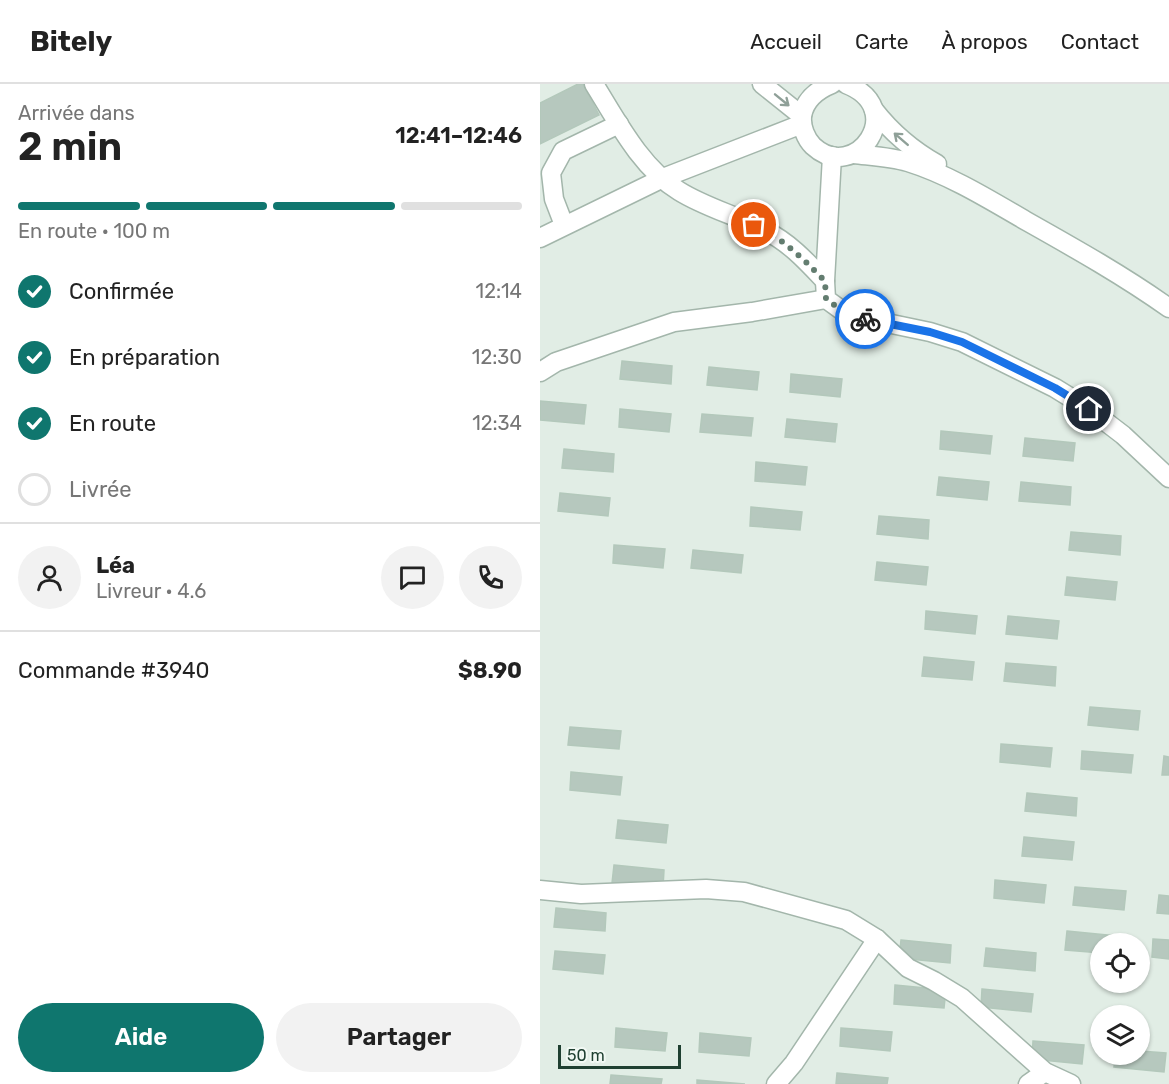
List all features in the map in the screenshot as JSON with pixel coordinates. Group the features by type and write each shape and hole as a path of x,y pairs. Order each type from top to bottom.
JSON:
{"street":[{"path":"594,84 634,147 663,178 679,191 775,236 791,247 844,312 930,332 962,342 1055,388 1124,435 1169,478"},
{"path":"762,84 802,120"},
{"path":"832,84 818,90 807,101 802,120 805,135 819,151 832,156 842,157 854,154 906,161 931,170 1066,243 1133,282 1169,308"},
{"path":"846,84 859,89 868,98 888,128 911,148 1086,242 1169,294"},
{"path":"854,154 865,146 872,135 876,123 874,110"},
{"path":"540,238 663,178 802,120"},
{"path":"564,225 554,199 551,173 563,152 619,124"},
{"path":"825,290 832,156"},
{"path":"540,372 556,362 674,322 752,312 825,290"},
{"path":"540,890 581,894 706,890 744,892 846,920 877,939 908,968 962,998 1045,1072 1071,1084"},
{"path":"776,1084 794,1063 877,939"},
{"path":"1028,1084 1045,1072"}],"building":[{"path":"578,84 583,84 599,115 540,144 540,103"},
{"path":"622,361 672,366 671,384 620,379"},
{"path":"709,367 759,372 757,390 707,385"},
{"path":"791,374 842,379 840,397 790,392"},
{"path":"540,401 586,405 584,424 540,420"},
{"path":"620,409 671,414 669,432 619,427"},
{"path":"702,414 753,418 751,436 700,432"},
{"path":"787,419 837,424 835,442 785,437"},
{"path":"941,431 992,436 990,454 940,449"},
{"path":"1025,438 1075,443 1073,461 1023,456"},
{"path":"564,449 614,454 613,472 562,468"},
{"path":"756,462 807,467 805,485 755,481"},
{"path":"939,477 989,482 987,500 937,495"},
{"path":"1021,482 1071,487 1070,505 1019,501"},
{"path":"560,493 610,498 608,516 558,511"},
{"path":"751,507 802,512 800,530 750,526"},
{"path":"879,516 929,520 928,539 877,534"},
{"path":"1071,532 1121,536 1120,555 1069,550"},
{"path":"614,545 665,549 663,568 613,563"},
{"path":"693,550 743,555 741,573 691,568"},
{"path":"877,562 928,567 926,585 875,580"},
{"path":"1067,577 1117,582 1115,600 1065,595"},
{"path":"926,611 977,616 975,634 925,629"},
{"path":"1008,616 1059,621 1057,639 1006,634"},
{"path":"924,657 974,662 972,680 922,676"},
{"path":"1006,663 1056,667 1055,686 1004,681"},
{"path":"1090,707 1140,711 1138,730 1088,725"},
{"path":"570,727 621,731 619,749 568,745"},
{"path":"1001,744 1052,748 1050,767 1000,762"},
{"path":"1082,751 1133,755 1131,773 1081,769"},
{"path":"1164,756 1169,757 1169,775 1162,775"},
{"path":"571,772 622,777 620,795 570,790"},
{"path":"1027,793 1077,798 1076,816 1025,811"},
{"path":"618,820 668,825 666,843 616,838"},
{"path":"1024,837 1074,842 1072,860 1022,856"},
{"path":"614,865 664,870 663,888 612,883"},
{"path":"995,880 1046,885 1044,903 994,898"},
{"path":"1075,887 1126,891 1124,910 1073,905"},
{"path":"1159,895 1169,896 1169,914 1157,913"},
{"path":"556,908 606,913 605,931 554,927"},
{"path":"1067,931 1090,933 1090,952 1065,950"},
{"path":"1153,939 1169,940 1169,959 1152,957"},
{"path":"901,940 951,945 950,963 899,958"},
{"path":"986,948 1036,953 1035,971 984,966"},
{"path":"555,951 605,955 603,974 553,969"},
{"path":"895,985 946,990 944,1008 894,1004"},
{"path":"982,989 1033,994 1031,1012 981,1007"},
{"path":"616,1028 667,1033 665,1051 615,1047"},
{"path":"841,1028 892,1032 890,1051 840,1046"},
{"path":"700,1033 751,1038 749,1056 699,1052"},
{"path":"1033,1041 1084,1045 1082,1064 1032,1059"},
{"path":"1150,1052 1166,1053 1164,1072 1114,1067 1114,1065 1150,1065"},
{"path":"837,1073 888,1078 887,1084 836,1084"},
{"path":"611,1075 662,1079 661,1084 610,1084"},
{"path":"697,1080 745,1084 697,1084"}],"way so far":[{"path":"754,225 791,247 803,258 825,281 826,299 844,312 865,319"}],"route":[{"path":"865,319 930,332 962,342 1055,388 1089,409"}]}
